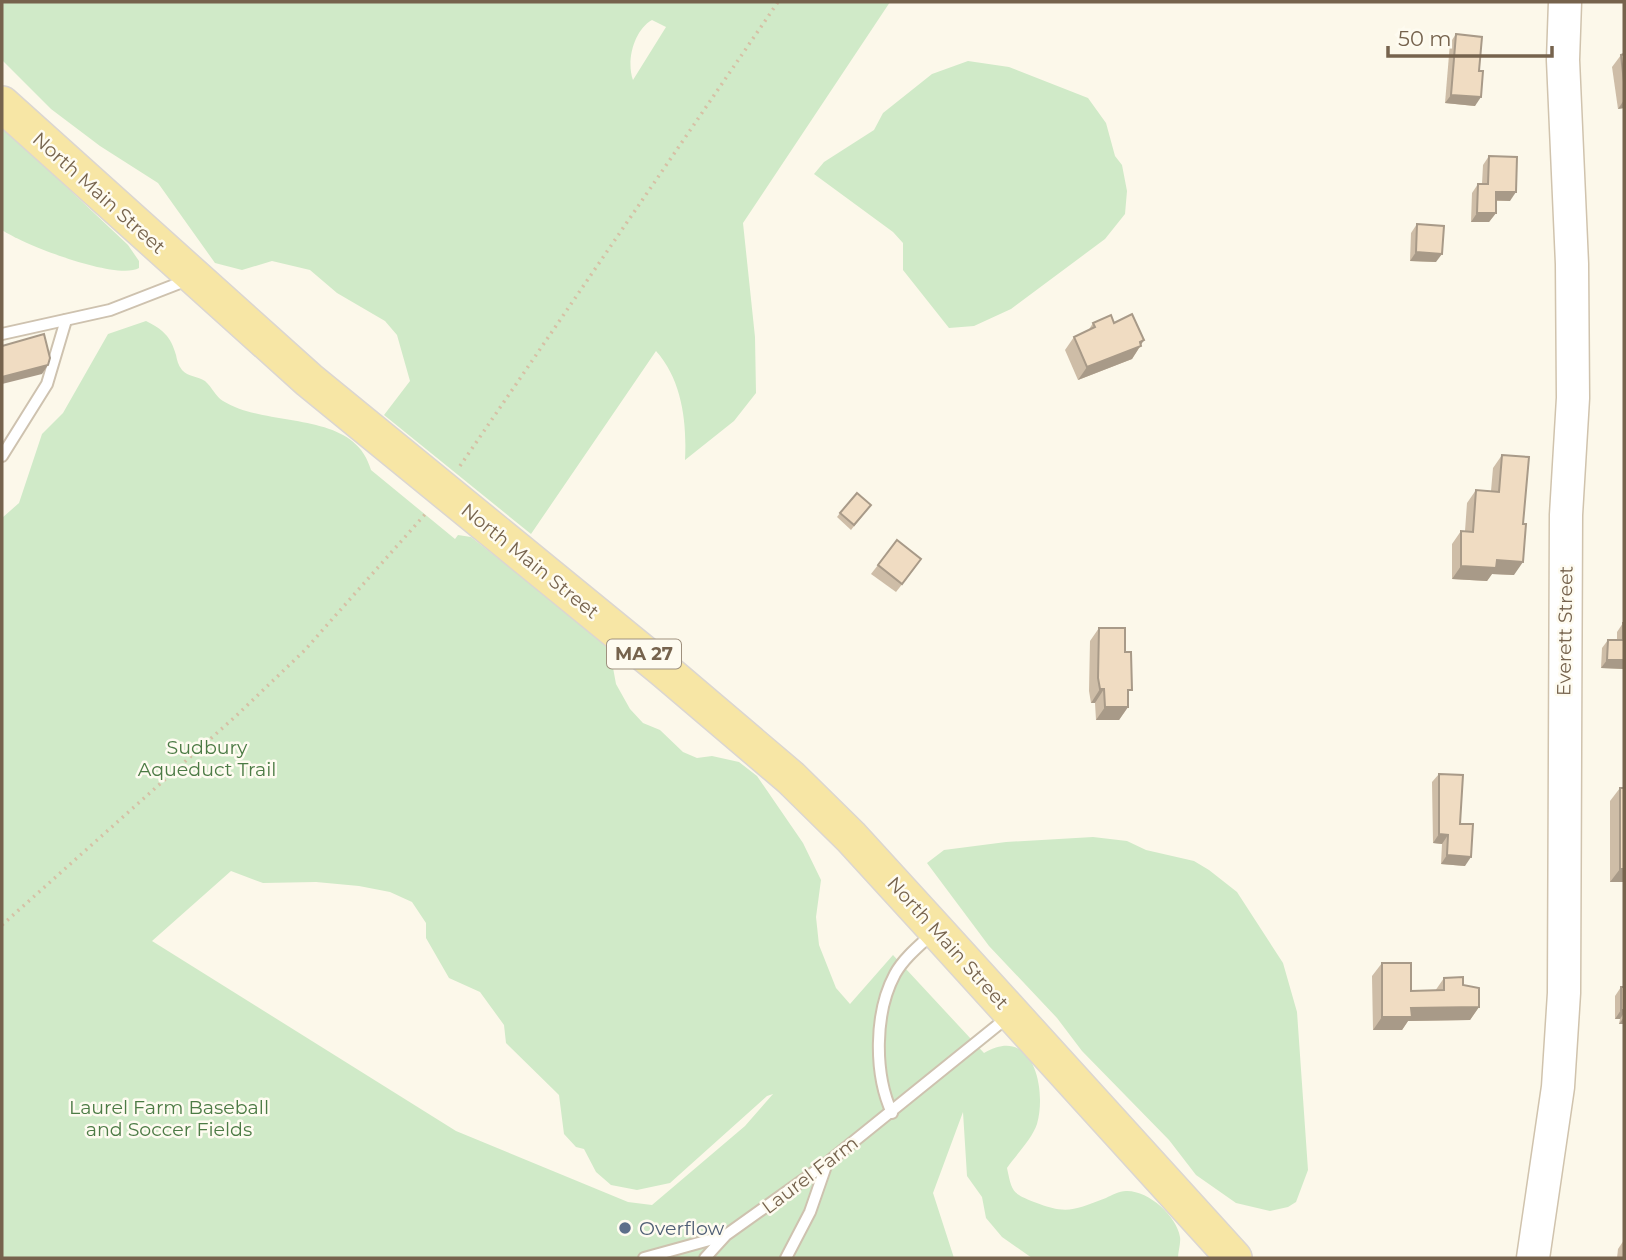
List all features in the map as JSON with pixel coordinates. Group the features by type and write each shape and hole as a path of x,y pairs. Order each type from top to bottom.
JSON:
{"main road":[{"name":"North Main Street","path":"2,104 193,278 443,490 664,670 791,778 851,837 1234,1258"}],"street":[{"name":"Everett Street","path":"1532,1258 1558,1087 1564,981 1566,515 1573,398 1572,257 1563,60 1566,2"}],"lane":[{"path":"2,334 110,310 193,278"},
{"path":"2,456 47,384 66,320"},
{"path":"892,1112 883,1092 882,1013 887,993 903,962 936,930"},
{"name":"Laurel Farm","path":"705,1258 726,1235 827,1163 1012,1014"},
{"path":"786,1258 810,1212 827,1163"},
{"name":"Laurel Farm","path":"644,1258 726,1235"}],"path":[{"path":"2,925 236,716 305,650 422,518 778,2"}],"green space":[{"path":"2,2 890,2 743,223 755,337 756,393 734,421 685,460 681,402 672,375 656,351 531,534 384,415 410,381 397,335 385,321 337,293 310,270 272,261 242,270 215,263 158,183 100,146 51,109 2,60","holes":["652,20 666,27 633,80 631,55 640,31"]},
{"path":"968,61 1009,67 1088,98 1106,123 1115,156 1122,165 1127,191 1125,214 1105,239 1011,309 974,326 949,328 903,270 903,243 893,232 814,174 824,162 874,130 883,113 932,74"},
{"path":"2,126 128,245 139,261 139,268 128,271 111,270 70,260 2,230"},
{"path":"146,321 169,338 182,370 205,381 223,401 242,410 308,423 347,437 362,451 371,470 455,539 458,535 471,537 609,646 616,684 630,709 643,723 660,730 683,752 697,758 712,756 739,762 757,776 803,843 821,880 816,917 819,945 836,988 850,1004 893,955 984,1053 1001,1046 1014,1047 1025,1053 1033,1064 1038,1079 1040,1110 1031,1135 1007,1168 1014,1191 1034,1202 1063,1210 1078,1208 1123,1191 1143,1195 1160,1206 1178,1229 1178,1258 1032,1258 1002,1237 986,1218 982,1197 967,1176 963,1112 933,1193 954,1258 2,1258 2,518 19,503 42,434 63,413 108,334","holes":["231,871 263,883 316,882 359,886 390,892 412,902 426,923 426,938 449,978 480,992 504,1025 506,1043 559,1095 564,1134 576,1147 584,1149 596,1172 611,1185 637,1190 670,1183 767,1096 773,1094 745,1126 652,1205 628,1202 456,1131 152,941"]},
{"path":"1093,837 1127,841 1146,850 1194,861 1209,870 1237,892 1283,963 1297,1012 1308,1170 1296,1202 1288,1207 1270,1211 1236,1203 1196,1175 1169,1140 1082,1051 1057,1018 989,946 927,863 944,850 1006,842"}],"building":[{"path":"1456,34 1482,37 1479,71 1483,71 1481,97 1451,95"},
{"path":"1624,54 1624,82 1621,55"},
{"path":"1489,156 1517,157 1516,192 1496,192 1496,213 1477,213 1478,184 1488,184"},
{"path":"1417,224 1444,226 1442,254 1416,252"},
{"path":"1132,314 1144,340 1140,342 1141,346 1087,367 1074,337 1095,327 1093,323 1111,315 1114,323"},
{"path":"44,334 50,358 48,365 2,377 2,346"},
{"path":"1502,455 1529,457 1523,524 1526,524 1523,562 1497,560 1496,568 1461,566 1461,531 1473,532 1476,490 1499,492"},
{"path":"857,493 871,505 854,525 840,513"},
{"path":"897,540 921,559 902,584 878,565"},
{"path":"1623,623 1624,660 1607,660 1608,640 1623,640"},
{"path":"1099,628 1125,628 1125,652 1131,652 1132,690 1128,690 1128,707 1105,707 1104,689 1100,689 1098,678"},
{"path":"1439,774 1463,775 1460,824 1473,824 1471,857 1447,855 1448,835 1439,834"},
{"path":"1620,788 1624,788 1624,869 1620,869"},
{"path":"1382,963 1411,963 1411,991 1444,990 1444,978 1463,977 1463,985 1479,988 1479,1007 1411,1008 1412,1017 1382,1017"},
{"path":"1621,987 1624,987 1624,1010 1621,1010"}],"place":[{"name":"Overflow","path":"625,1228"}],"park label":[{"name":"Sudbury Aqueduct Trail","path":"207,758"},
{"name":"Laurel Farm Baseball and Soccer Fields","path":"169,1118"}]}
